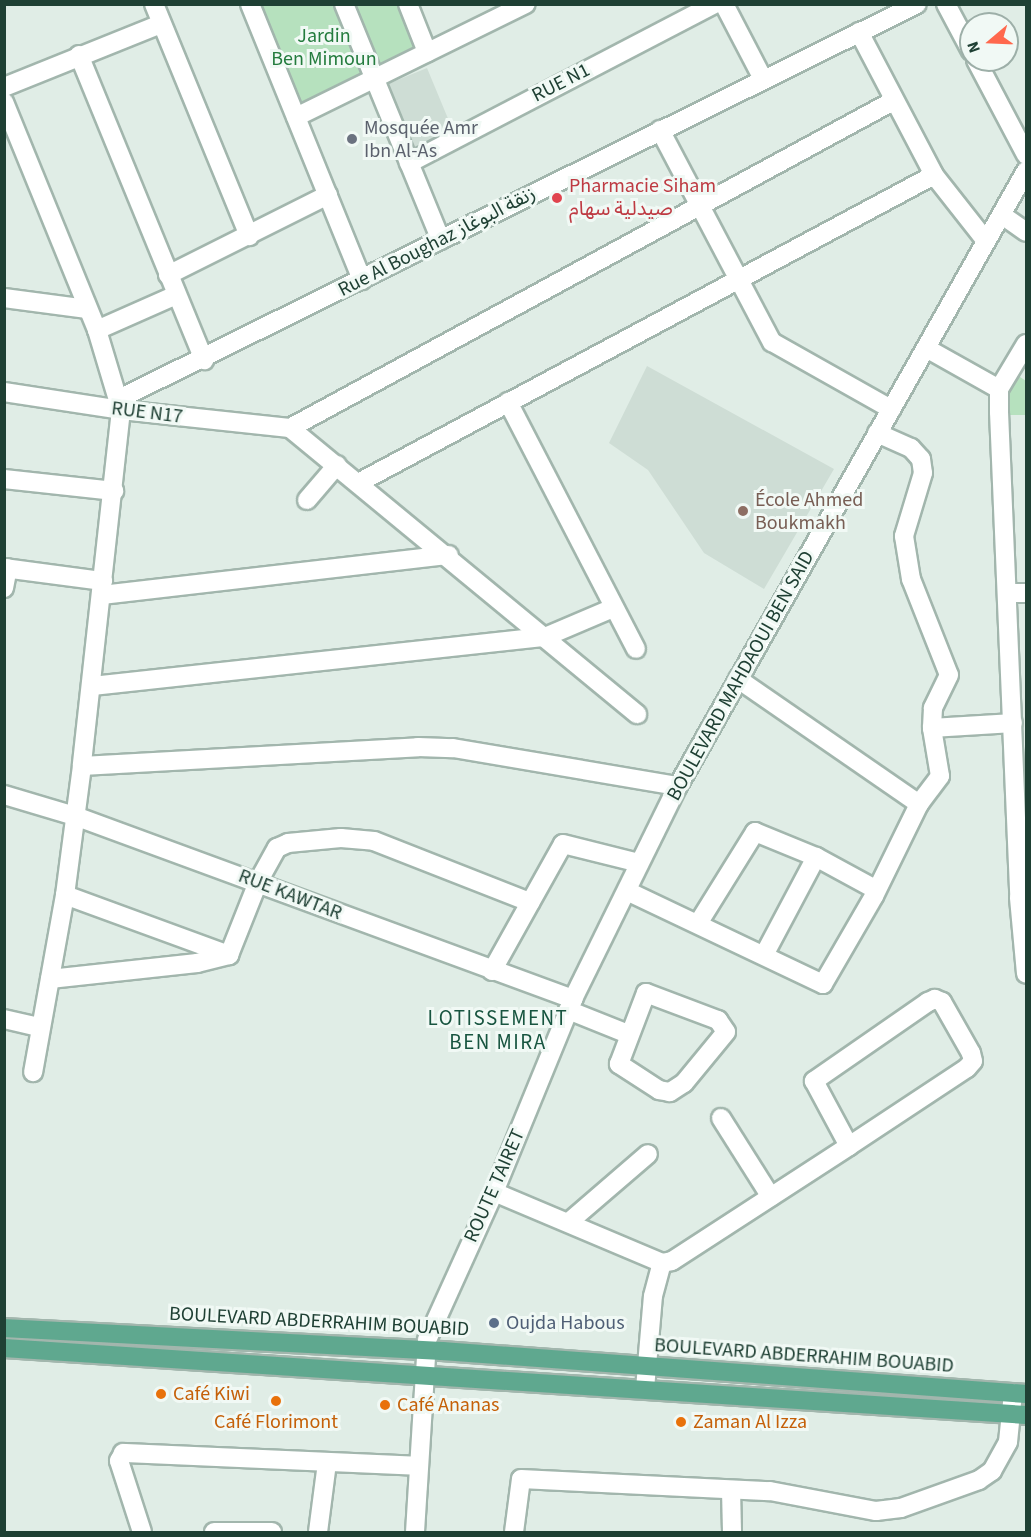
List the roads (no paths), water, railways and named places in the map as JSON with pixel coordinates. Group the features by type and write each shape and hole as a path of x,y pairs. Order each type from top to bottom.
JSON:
{"main road":[{"name":"BOULEVARD ABDERRAHIM BOUABID","path":"4,1328 424,1350 1020,1394"},
{"path":"4,1348 1019,1415"}],"street":[{"path":"154,4 249,236"},
{"path":"250,4 363,280"},
{"path":"344,4 372,78 441,240"},
{"path":"408,4 427,52"},
{"name":"RUE N1","path":"409,163 714,4"},
{"path":"724,4 763,79"},
{"name":"Rue Al Boughaz زنقة البوغاز","path":"120,405 441,240 917,4"},
{"path":"946,4 959,28"},
{"path":"296,117 516,7"},
{"path":"4,87 161,24"},
{"path":"859,32 934,175 986,242"},
{"path":"79,55 204,360"},
{"path":"982,72 1026,155"},
{"path":"637,714 449,555 290,428 701,207 894,100"},
{"path":"4,102 97,330 120,405 114,491 82,766 65,895 39,1027 33,1072"},
{"path":"660,130 772,342 891,409"},
{"name":"BOULEVARD MAHDAOUI BEN SAID","path":"570,1004 678,786 1026,171"},
{"path":"360,482 934,175"},
{"path":"168,275 328,195"},
{"path":"1002,215 1026,232"},
{"path":"97,330 176,295"},
{"path":"4,298 87,309"},
{"path":"1026,344 999,389 1012,723 1023,840 1026,966"},
{"path":"926,348 999,389"},
{"name":"RUE N17","path":"4,392 290,428"},
{"path":"508,402 636,649"},
{"path":"627,891 699,922 823,984 919,804 940,776 932,728 933,708 949,675 911,579 904,536 923,473 921,459 911,448 877,434"},
{"path":"307,500 337,465"},
{"path":"4,479 114,491"},
{"path":"4,588 6,568 102,588 449,555"},
{"path":"1008,593 1026,592"},
{"path":"92,686 545,637 614,608"},
{"path":"738,679 919,804"},
{"path":"932,728 1012,723"},
{"path":"82,766 418,747 453,748 678,786"},
{"name":"RUE KAWTAR","path":"4,795 75,816 258,882 492,971 570,1004 628,1034"},
{"path":"699,922 755,832 816,857 875,889"},
{"path":"229,955 258,882 282,845 357,839 374,842 530,902"},
{"path":"492,971 563,844 639,863"},
{"path":"764,955 816,857"},
{"path":"65,895 229,955"},
{"path":"50,979 198,963 229,955"},
{"path":"646,993 718,1020 726,1032 684,1083 664,1092 619,1064 628,1034 646,993"},
{"path":"494,1192 662,1263 680,1257 849,1146 973,1061 942,1002 935,999 928,1002 814,1081 849,1146"},
{"name":"ROUTE TAIRET","path":"415,1533 424,1350 494,1192 570,1004"},
{"path":"4,1019 39,1027"},
{"path":"721,1118 771,1197"},
{"path":"569,1222 648,1154"},
{"path":"645,1389 653,1296 662,1263"},
{"path":"514,1533 521,1479 799,1494 876,1511 901,1508 979,1480 992,1471 1008,1442 1019,1415 1020,1394"},
{"path":"142,1533 120,1461 123,1454 419,1466"},
{"path":"318,1533 327,1463"},
{"path":"731,1490 732,1533"},
{"path":"214,1533 272,1533"}],"place":[{"name":"Mosquée Amr Ibn Al-As","path":"352,139"},
{"name":"Pharmacie Siham صيدلية سهام","path":"557,198"},
{"name":"École Ahmed Boukmakh","path":"743,511"},
{"name":"Oujda Habous","path":"494,1323"},
{"name":"Café Kiwi","path":"161,1394"},
{"name":"Café Florimont","path":"276,1401"},
{"name":"Café Ananas","path":"385,1405"},
{"name":"Zaman Al Izza","path":"681,1422"}],"district":[{"name":"LOTISSEMENT BEN MIRA","path":"498,1030"}],"park label":[{"name":"Jardin Ben Mimoun","path":"324,48"}]}
